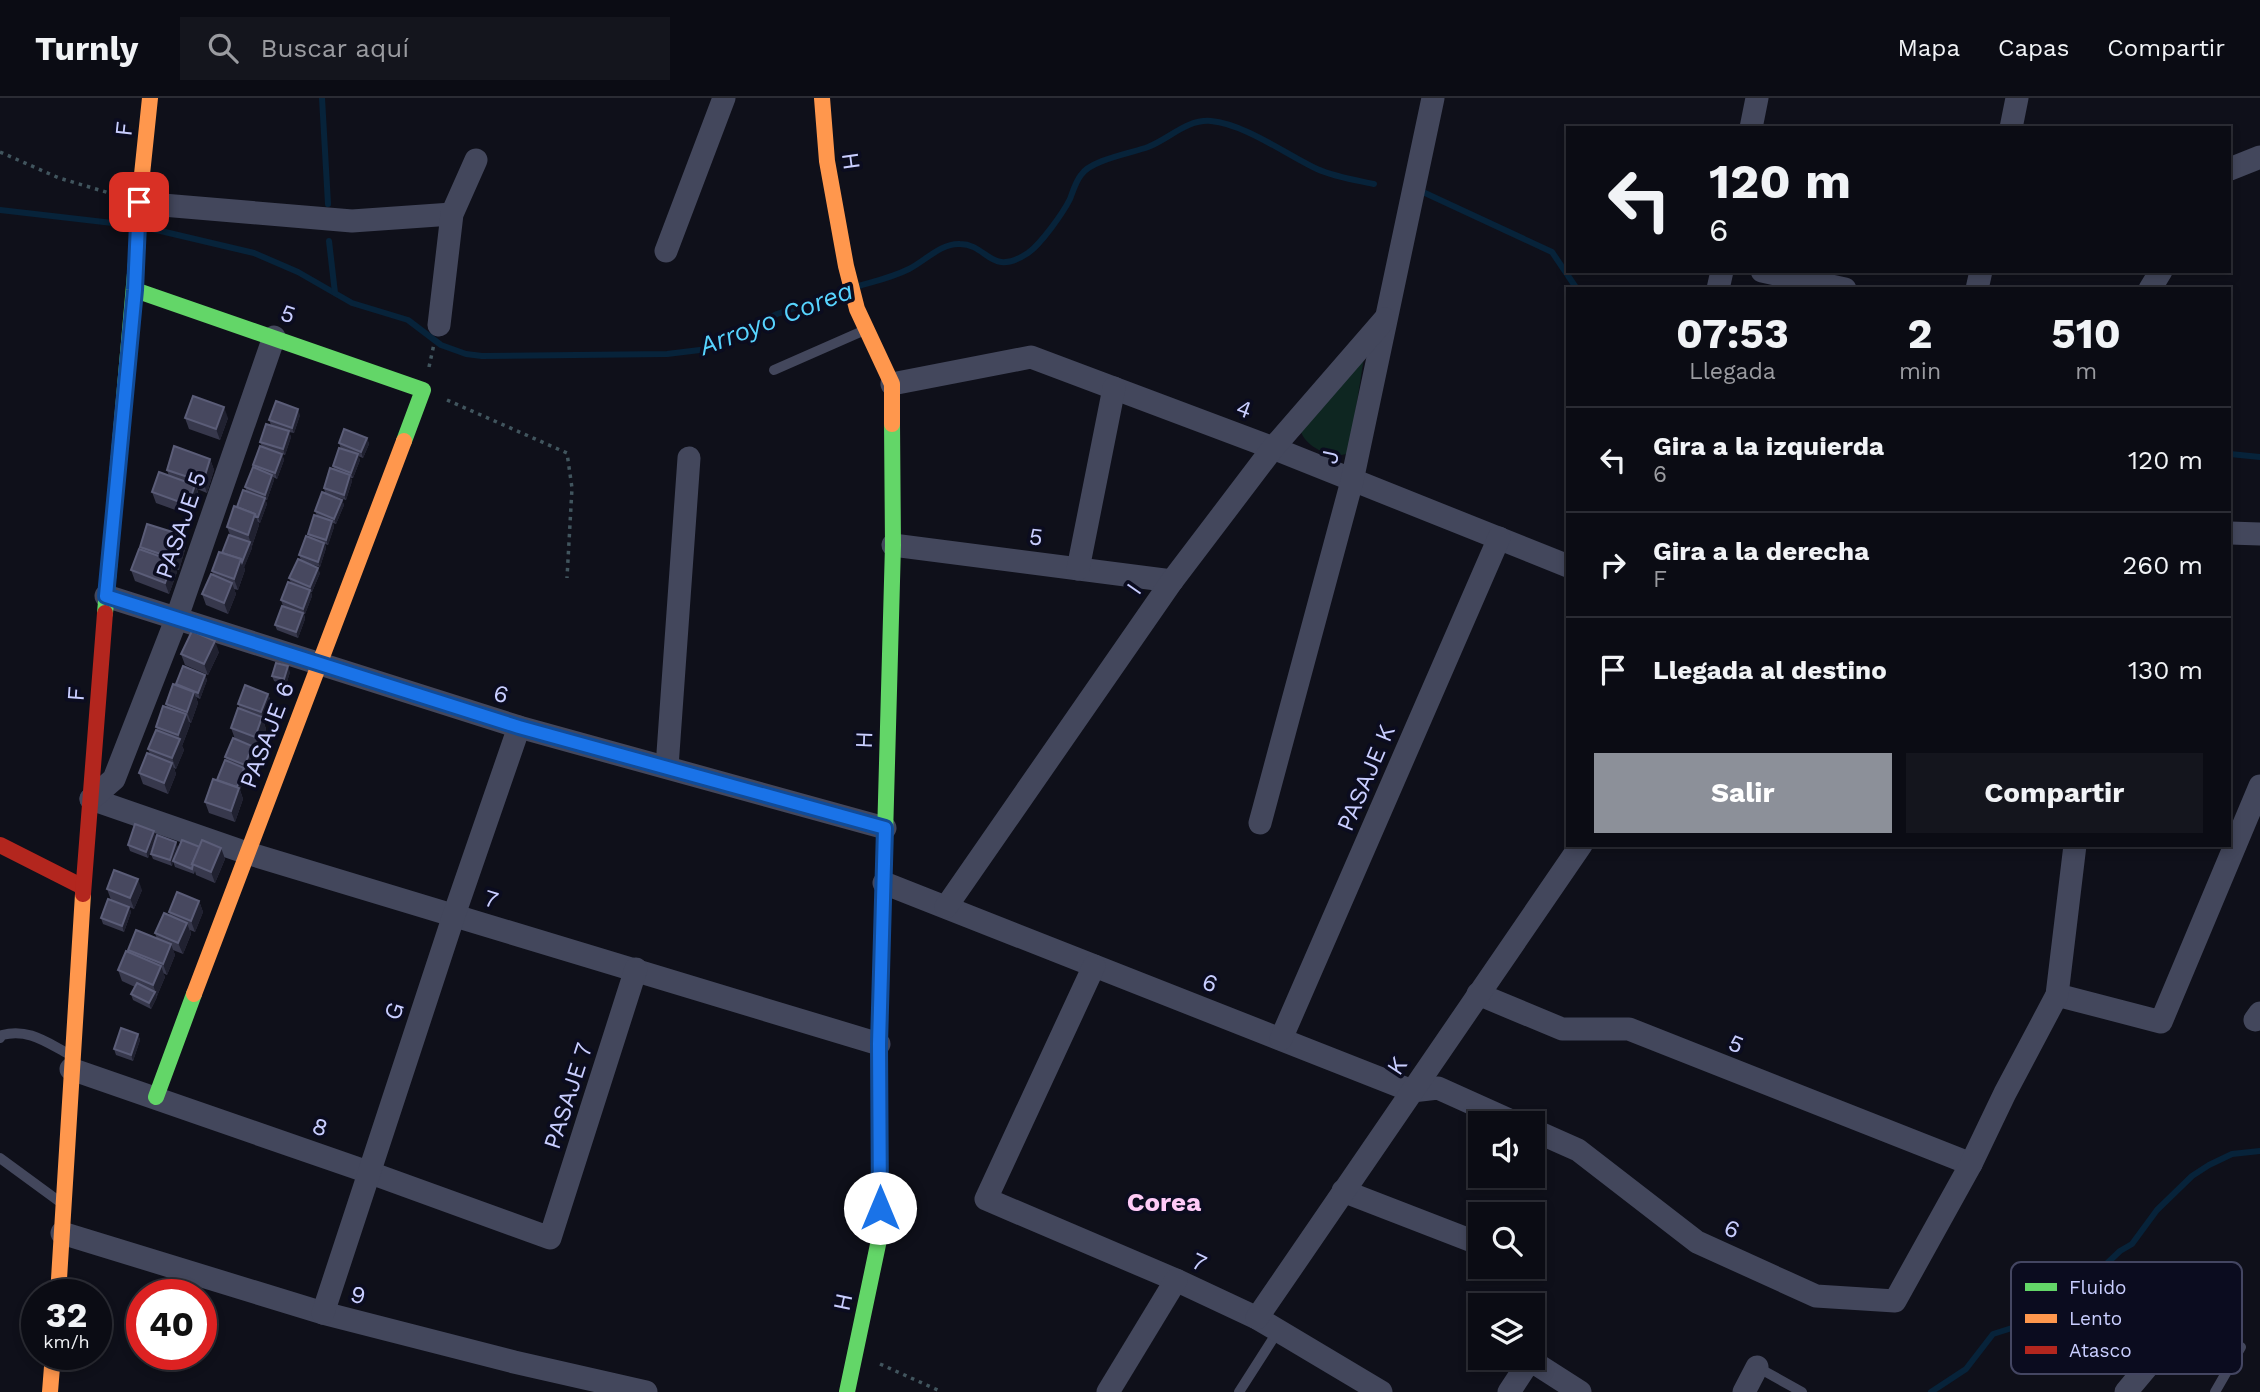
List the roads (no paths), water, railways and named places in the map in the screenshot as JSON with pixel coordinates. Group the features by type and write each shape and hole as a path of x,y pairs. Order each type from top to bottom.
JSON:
{"street":[{"name":"F","path":"59,1279 83,887 106,596 135,290 139,202 150,98"},
{"path":"666,251 724,98"},
{"name":"H","path":"822,98 827,161 846,265 857,309 892,384 893,545 879,1044 880,1235 847,1392"},
{"name":"J","path":"1260,823 1352,481 1433,98"},
{"path":"1751,126 1757,98"},
{"path":"2011,126 2017,98"},
{"path":"2231,169 2260,157"},
{"path":"439,325 453,214 476,160"},
{"path":"139,202 352,221 453,214"},
{"path":"1771,273 1836,287"},
{"name":"5","path":"135,290 423,390"},
{"name":"I","path":"946,907 1172,581 1273,448 1387,316"},
{"name":"PASAJE 5","path":"90,799 114,779 176,620 274,337"},
{"name":"4","path":"892,384 1031,357 1273,448 1566,565"},
{"path":"1078,569 1114,388"},
{"name":"PASAJE 6","path":"156,1097 423,390"},
{"path":"667,767 689,458"},
{"path":"2231,533 2260,534"},
{"name":"PASAJE K","path":"1281,1039 1499,538"},
{"name":"5","path":"893,545 1172,581"},
{"name":"6","path":"106,596 519,727 885,828"},
{"name":"G","path":"323,1313 368,1171 519,727"},
{"path":"2057,995 2161,1022 2259,792"},
{"name":"7","path":"90,799 247,853 879,1044"},
{"path":"0,845 83,887"},
{"name":"K","path":"1257,1318 1580,847"},
{"path":"1971,1164 2057,995 2075,847"},
{"name":"6","path":"884,883 1412,1091 1438,1088 1489,1111"},
{"name":"7","path":"1094,966 986,1199 1176,1280 1257,1318 1381,1392"},
{"name":"PASAJE 7","path":"550,1238 636,969"},
{"name":"5","path":"1478,994 1562,1028 1629,1029 1971,1164"},
{"name":"8","path":"71,1062 156,1097 550,1238"},
{"name":"6","path":"1545,1135 1577,1150 1697,1242 1816,1296 1895,1301 1971,1164"},
{"path":"1343,1191 1468,1239"},
{"name":"9","path":"62,1233 323,1313 514,1362 646,1392"},
{"path":"1108,1392 1176,1280"},
{"path":"1509,1392 1530,1360 1580,1392"},
{"path":"1744,1392 1757,1367"},
{"path":"50,1392 52,1370"},
{"path":"2126,1392 2141,1374"}],"lane":[{"path":"774,370 868,329"},
{"path":"0,1038 17,1031 32,1035 71,1062"},
{"path":"0,1158 64,1205"},
{"path":"1239,1392 1279,1331"},
{"path":"1757,1367 1802,1392"},
{"path":"2215,1392 2225,1374"}],"waterway":[{"path":"322,98 328,204"},
{"name":"Arroyo Corea","path":"859,286 903,272 953,244 969,245 997,261 1015,260 1033,249 1051,228 1067,205 1079,177 1086,170 1102,161 1156,144 1186,126 1202,121 1224,123 1238,128 1317,169 1374,184"},
{"path":"1425,193 1552,252 1566,273"},
{"name":"Arroyo Corea","path":"0,210 130,225"},
{"name":"Arroyo Corea","path":"148,228 254,253 298,272 352,303 408,320 441,345 466,354 482,356 667,354 708,349 777,314 842,292"},
{"path":"329,241 335,293"},
{"path":"1566,273 1576,287"},
{"path":"2231,454 2260,457"},
{"path":"2108,1262 2132,1244 2157,1210 2192,1176 2232,1154 2260,1151"},
{"path":"1931,1392 1966,1369 1993,1334 2011,1328"}],"district":[{"name":"Corea","path":"1164,1202"}]}
